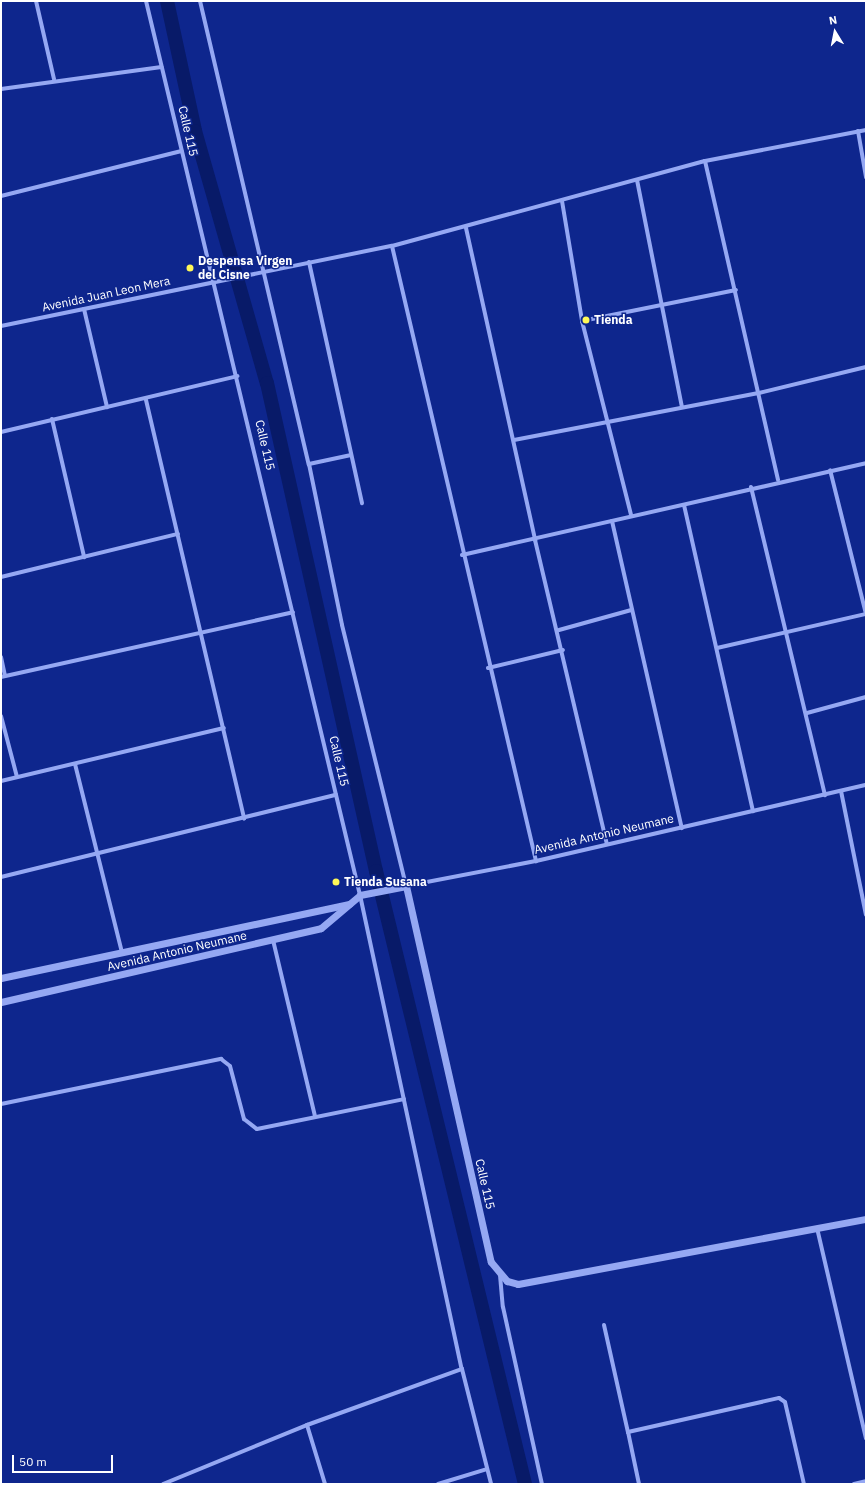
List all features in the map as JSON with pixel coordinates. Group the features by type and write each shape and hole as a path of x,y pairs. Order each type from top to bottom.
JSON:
{"street":[{"path":"36,1 54,80"},
{"name":"Calle 115","path":"146,1 181,151 215,282 336,795 362,895 462,1369 491,1484"},
{"path":"200,1 309,464 342,625 403,887"},
{"path":"1,89 54,80 162,67"},
{"name":"Avenida Juan Leon Mera","path":"1,326 392,246 466,228 705,161 866,130"},
{"path":"858,131 866,177"},
{"path":"1,196 181,151"},
{"path":"705,161 736,290 778,480"},
{"path":"637,180 682,407"},
{"path":"562,201 582,321 605,421 631,515"},
{"path":"466,228 535,540 559,630 607,844"},
{"path":"392,246 488,668 536,860"},
{"path":"309,262 362,503"},
{"path":"582,321 736,290"},
{"path":"84,309 107,407"},
{"path":"514,440 605,421 758,393 866,367"},
{"path":"1,432 52,419 146,400 237,376"},
{"path":"146,400 244,818"},
{"path":"52,419 84,557"},
{"path":"309,464 351,455"},
{"path":"462,555 535,540 631,515 684,505 778,480 866,463"},
{"path":"717,648 788,634 866,614 830,470"},
{"path":"751,487 807,713 825,795"},
{"path":"684,505 753,811"},
{"path":"612,521 631,610 682,828"},
{"path":"1,577 178,534"},
{"path":"559,630 631,610"},
{"path":"1,657 3,677 201,631 293,612"},
{"path":"488,668 563,650"},
{"path":"807,713 866,697"},
{"path":"1,716 17,777"},
{"path":"1,782 224,728"},
{"path":"75,764 122,952"},
{"name":"Avenida Antonio Neumane","path":"1,1002 321,928 332,922 349,904 362,895 536,860 866,785"},
{"path":"841,791 866,915"},
{"path":"1,877 336,795"},
{"name":"Calle 115","path":"403,887 491,1262 500,1275 503,1307 542,1484"},
{"name":"Avenida Antonio Neumane","path":"1,978 349,904"},
{"path":"273,940 315,1116"},
{"path":"1,1104 221,1059 230,1066 244,1119 252,1127 270,1129 315,1116 404,1099"},
{"path":"500,1275 518,1284 816,1227 866,1219"},
{"path":"816,1227 866,1438"},
{"path":"604,1325 639,1484"},
{"path":"163,1484 307,1425 462,1369"},
{"path":"628,1432 779,1398 785,1402 804,1484"},
{"path":"307,1425 325,1484"},
{"path":"438,1484 487,1469"},
{"path":"854,1484 866,1481"}],"waterway":[{"path":"167,1 195,131 267,383 376,871 525,1484"}],"place":[{"name":"Despensa Virgen del Cisne","path":"190,268"},
{"name":"Tienda","path":"586,320"},
{"name":"Tienda Susana","path":"336,882"}]}
